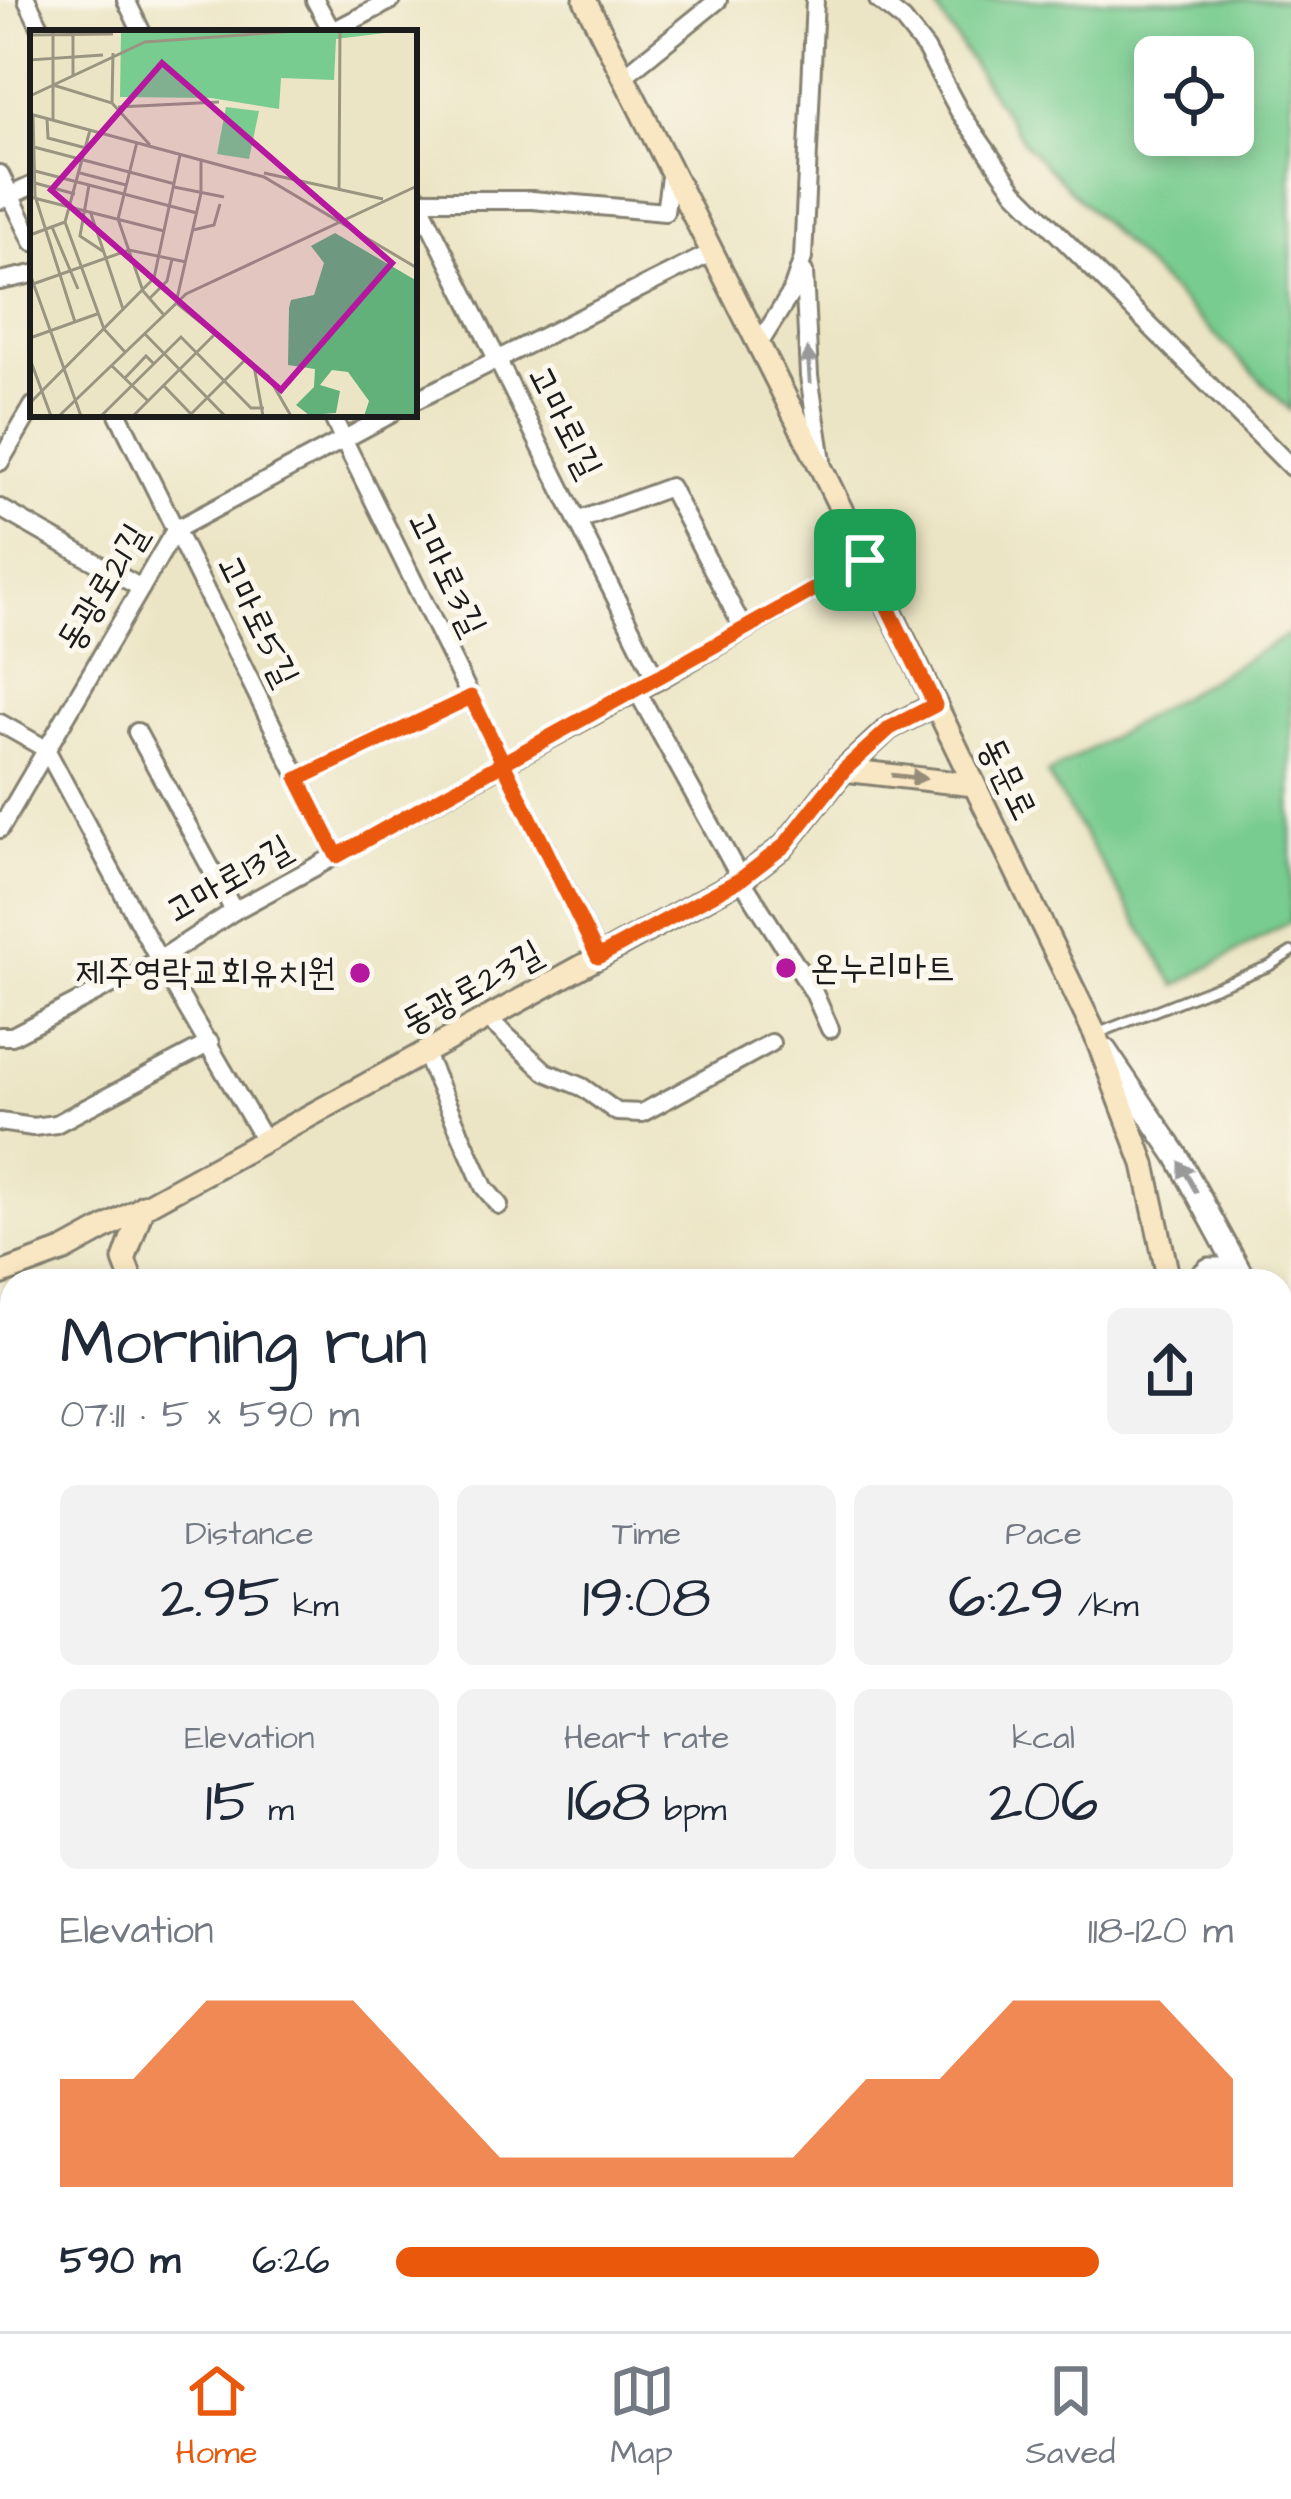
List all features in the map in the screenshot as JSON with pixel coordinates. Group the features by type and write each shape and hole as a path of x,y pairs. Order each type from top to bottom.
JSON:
{"main road":[{"name":"동문로","path":"585,0 824,474 1095,1034 1144,1164 1166,1269"},
{"name":"동광로23길","path":"14,1269 65,1250 741,879 784,846 844,770 890,728 935,705"},
{"path":"844,770 974,785"},
{"path":"127,1269 124,1260 142,1206"}],"street":[{"path":"27,0 42,30"},
{"path":"126,0 141,30"},
{"path":"315,0 330,30"},
{"path":"337,30 392,0"},
{"path":"624,76 718,0"},
{"path":"815,0 803,258 809,376 824,474"},
{"path":"878,0 903,20 926,49 958,112 1015,191 1291,466"},
{"path":"417,196 665,212 671,169"},
{"path":"0,174 5,199 30,237"},
{"name":"고마로1길","path":"417,198 657,681"},
{"path":"417,399 713,252"},
{"path":"759,344 791,293 803,258"},
{"path":"0,281 30,275"},
{"path":"0,462 30,411"},
{"name":"고마로5길","path":"119,417 337,856"},
{"name":"고마로3길","path":"332,417 598,957"},
{"name":"동광로21길","path":"0,830 175,530 385,417"},
{"path":"577,521 670,487 744,630"},
{"path":"0,508 141,588"},
{"name":"고마로13길","path":"0,1036 12,1036 159,960 234,911 657,681 865,560"},
{"path":"638,691 741,879 814,993 830,1029"},
{"path":"298,779 471,697"},
{"path":"0,723 46,749 159,960 264,1140"},
{"path":"137,732 234,911"},
{"path":"487,1018 546,1072 582,1087 617,1112 642,1114 771,1042"},
{"path":"1095,1034 1177,1156 1239,1269"},
{"path":"0,1122 33,1127 56,1124 209,1043"},
{"path":"424,1052 484,1186 499,1204"}],"lane":[{"path":"1095,1034 1269,966 1291,952"}],"green space":[{"path":"931,0 1291,0 1291,411 1026,146"},
{"path":"1291,633 1291,921 1176,986 1047,774"}],"place":[{"name":"온누리마트","path":"786,968"},
{"name":"제주영락교회유치원","path":"360,973"}],"route":[{"path":"865,560 657,681 502,762 337,856 298,779 471,697 502,762 598,957 741,879 784,846 844,770 890,728 935,705 865,560"}]}
